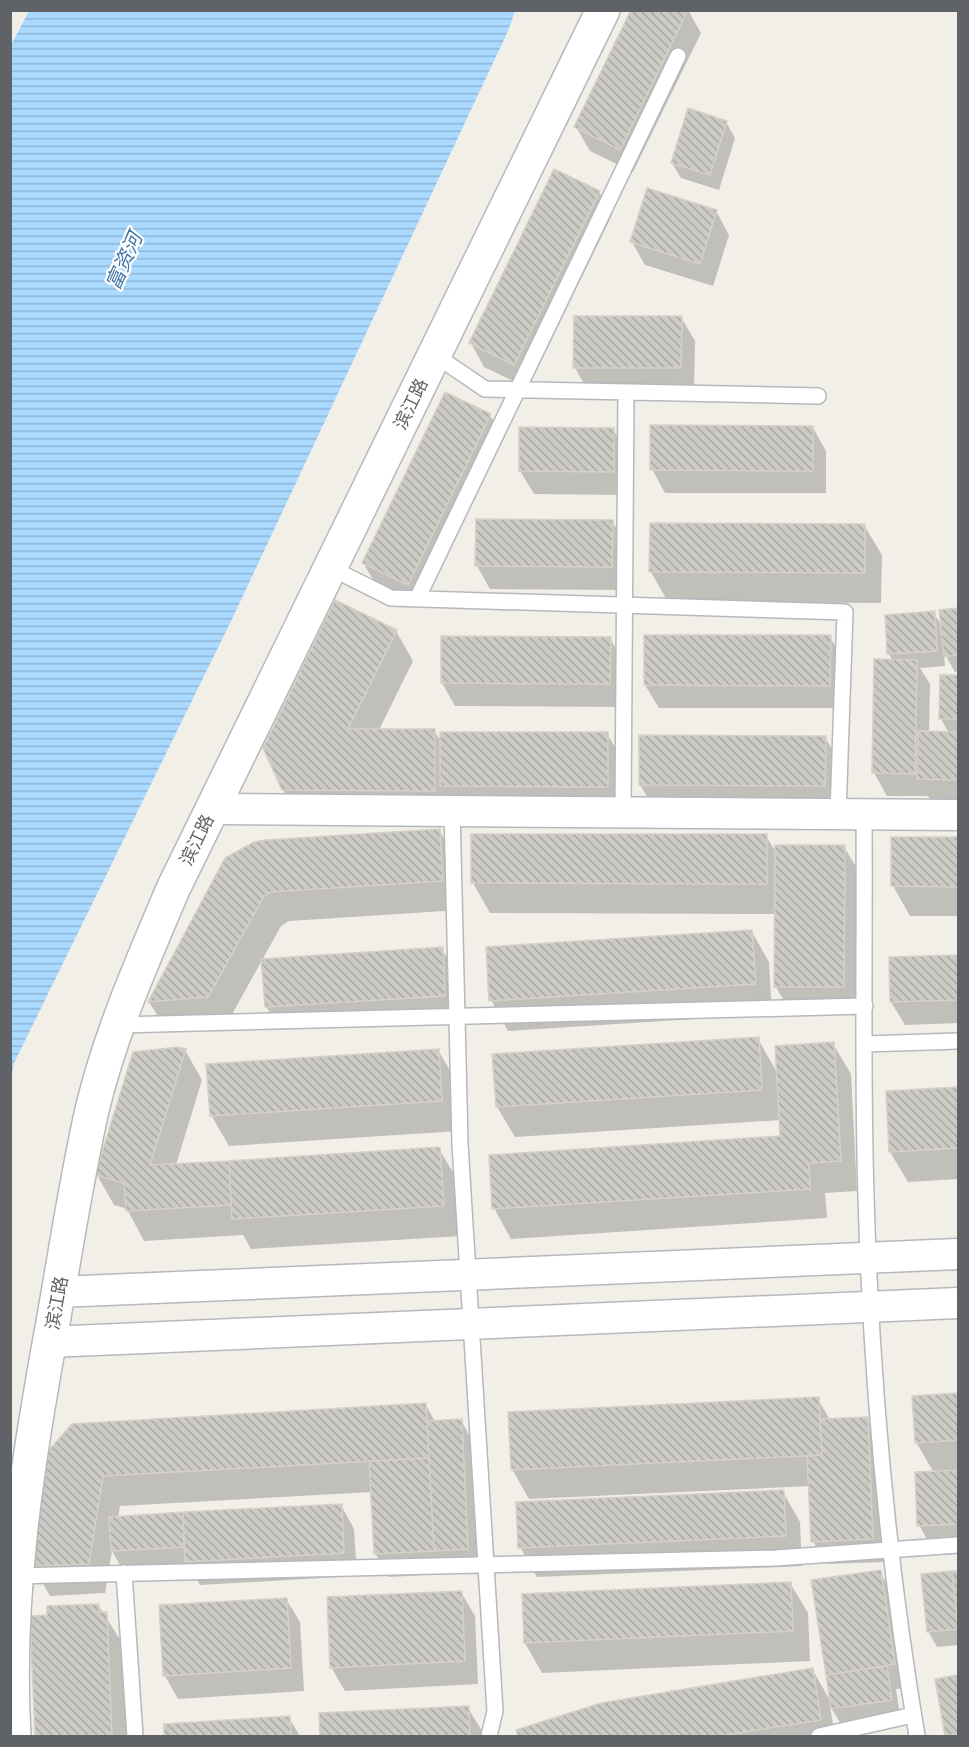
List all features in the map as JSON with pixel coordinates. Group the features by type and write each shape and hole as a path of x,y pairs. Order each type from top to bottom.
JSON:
{"street":[{"name":"滨江路","path":"14,1737 12,1647 15,1576 28,1457 93,1108 119,1025 165,909 603,10"},
{"path":"213,809 958,815"},
{"path":"58,1292 958,1254"},
{"path":"49,1342 958,1303"}],"lane":[{"path":"417,599 678,56"},
{"path":"435,355 485,389 818,396"},
{"path":"623,812 626,392"},
{"path":"331,568 391,598 845,612 851,814 865,1006 868,1258 871,1307 892,1550 917,1737"},
{"path":"452,810 460,1144 495,1711 489,1737"},
{"path":"119,1025 865,1006"},
{"path":"865,1044 958,1041"},
{"path":"15,1576 776,1558 958,1545"},
{"path":"124,1573 135,1737"},
{"path":"819,1737 913,1715"}],"water":[{"name":"富资河","path":"29,11 515,11 508,31 233,617 14,1063 11,1080 10,47"}],"building":[{"path":"631,10 688,10 620,150 574,127"},
{"path":"688,108 727,121 710,175 671,163"},
{"path":"554,169 600,191 514,365 469,343"},
{"path":"647,188 717,210 700,264 630,242"},
{"path":"574,316 682,316 681,368 573,368"},
{"path":"445,392 491,414 408,585 362,563"},
{"path":"650,425 813,426 813,471 650,470"},
{"path":"519,427 614,428 614,472 519,471"},
{"path":"476,519 613,520 612,567 475,566"},
{"path":"650,523 865,524 865,573 649,572"},
{"path":"335,600 397,630 348,729 435,729 435,791 282,790 263,748"},
{"path":"958,608 958,655 944,657 939,610"},
{"path":"935,611 937,651 887,654 885,615"},
{"path":"644,635 831,635 830,686 644,685"},
{"path":"441,636 611,637 610,684 441,683"},
{"path":"874,659 917,660 915,774 872,773"},
{"path":"940,675 958,675 958,719 939,719"},
{"path":"918,731 958,732 958,780 917,779"},
{"path":"440,732 608,732 608,787 440,786"},
{"path":"639,735 826,736 825,786 639,785"},
{"path":"440,829 443,881 271,892 264,896 208,997 148,1002 225,858 254,842 266,840"},
{"path":"471,834 767,834 767,884 471,883"},
{"path":"891,837 958,837 958,887 891,886"},
{"path":"775,845 845,845 844,987 774,987"},
{"path":"752,930 756,984 489,1001 486,947"},
{"path":"443,947 445,996 265,1007 261,959"},
{"path":"958,955 958,1000 890,1002 889,957"},
{"path":"759,1037 762,1090 496,1107 492,1054"},
{"path":"834,1042 841,1161 809,1163 810,1189 492,1209 489,1155 780,1136 775,1046"},
{"path":"179,1047 186,1049 150,1165 229,1161 231,1205 126,1211 124,1183 95,1175 133,1052"},
{"path":"439,1049 442,1101 210,1116 206,1064"},
{"path":"958,1087 958,1148 889,1152 886,1091"},
{"path":"440,1147 444,1206 232,1219 229,1161"},
{"path":"958,1393 958,1440 915,1443 912,1396"},
{"path":"819,1397 822,1455 511,1470 508,1412"},
{"path":"426,1403 429,1458 103,1476 89,1564 31,1566 49,1450 72,1424"},
{"path":"868,1417 873,1539 811,1542 807,1456 822,1455 820,1419"},
{"path":"462,1419 468,1549 434,1551 427,1421"},
{"path":"429,1458 434,1551 374,1554 369,1461"},
{"path":"958,1470 958,1524 917,1526 915,1472"},
{"path":"784,1490 786,1536 518,1548 516,1502"},
{"path":"342,1504 344,1553 185,1562 183,1512"},
{"path":"183,1512 184,1547 111,1551 109,1517"},
{"path":"881,1570 895,1664 826,1675 811,1580"},
{"path":"952,1571 958,1571 958,1629"},
{"path":"952,1571 958,1629 927,1632 921,1574"},
{"path":"791,1582 793,1631 524,1643 522,1594"},
{"path":"462,1591 465,1661 330,1668 327,1597"},
{"path":"287,1598 291,1668 163,1676 159,1605"},
{"path":"99,1604 99,1612 107,1612 112,1736 35,1736 30,1616 47,1615 47,1606"},
{"path":"887,1666 892,1700 831,1709 826,1675"},
{"path":"813,1668 821,1720 720,1736 518,1736 516,1730 601,1703"},
{"path":"958,1675 958,1734 945,1736 935,1679"},
{"path":"469,1706 470,1736 320,1736 319,1713"},
{"path":"290,1716 291,1736 164,1736 164,1724"}]}
